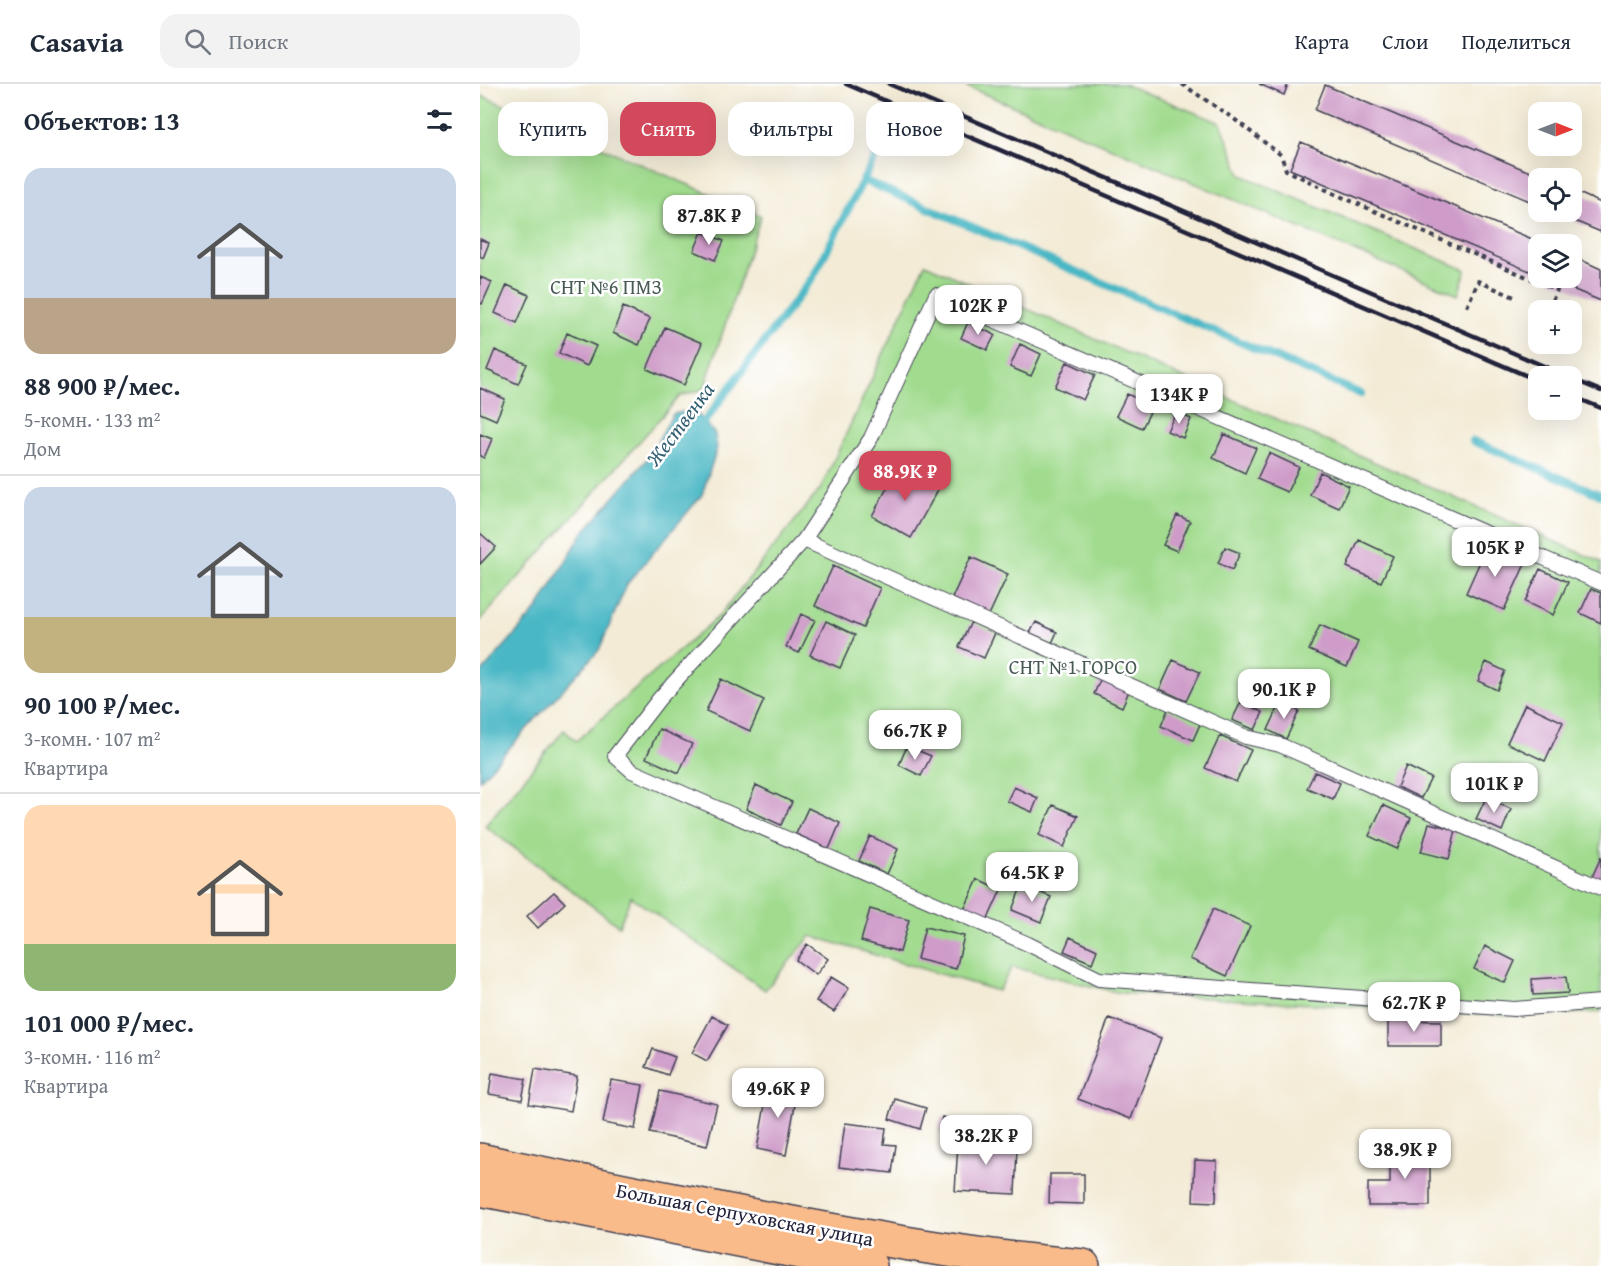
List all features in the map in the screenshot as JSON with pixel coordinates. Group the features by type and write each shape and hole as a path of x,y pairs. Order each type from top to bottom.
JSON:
{"main road":[{"name":"Большая Серпуховская улица","path":"480,1160 591,1184 909,1245 1015,1260 1083,1266"},
{"name":"Большая Серпуховская улица","path":"480,1189 870,1266"}],"lane":[{"path":"1601,583 936,295 871,438 804,540 659,699 615,756 632,771 1017,939 1099,979 1514,1009 1601,1002"},
{"path":"804,540 1246,737 1280,745 1601,888"}],"path":[{"path":"1182,84 1234,119 1281,155 1286,170 1335,194 1557,290 1552,300"},
{"path":"1467,307 1479,281 1514,297"}],"green space":[{"path":"961,84 1124,84 1221,123 1241,175 1466,270 1458,295"},
{"name":"СНТ №6 ПМЗ","path":"480,95 498,103 498,156 608,156 608,150 761,216 704,389 680,396 480,621"},
{"name":"СНТ №1 ГОРСО","path":"925,264 1601,562 1601,1012 1520,1016 1120,993 1012,967 998,991 811,936 765,990 631,897 619,926 485,826 564,730 576,741 719,616 821,488"}],"water":[{"path":"694,410 715,434 717,448 702,495 627,584 599,650 480,780 480,674 538,608 582,534 648,458 673,414"}],"building":[{"path":"1259,84 1288,84 1284,95"},
{"path":"1325,85 1528,171 1528,200 1315,110"},
{"path":"1301,142 1528,237 1528,270 1290,169"},
{"path":"1582,194 1601,203 1601,232 1577,222 1582,222"},
{"path":"702,232 724,241 715,260 694,251"},
{"path":"480,239 489,243 483,258 480,256"},
{"path":"1582,260 1601,269 1601,301 1570,288 1582,288"},
{"path":"480,277 492,282 482,304 480,303"},
{"path":"507,285 529,295 517,323 495,313"},
{"path":"623,307 650,319 639,345 613,333"},
{"path":"968,322 995,335 987,350 961,338"},
{"path":"665,327 702,343 684,385 647,369"},
{"path":"567,333 596,346 587,366 559,353"},
{"path":"1020,344 1041,354 1031,376 1010,367"},
{"path":"495,350 527,364 518,384 487,370"},
{"path":"1067,362 1095,375 1083,400 1055,387"},
{"path":"480,388 505,399 496,420 480,413"},
{"path":"1127,394 1153,406 1142,428 1116,416"},
{"path":"1176,412 1191,419 1183,438 1167,431"},
{"path":"480,434 492,439 484,458 480,456"},
{"path":"1224,434 1256,448 1245,473 1213,458"},
{"path":"1269,453 1299,467 1287,492 1257,479"},
{"path":"899,466 939,488 911,538 872,516"},
{"path":"1320,472 1349,486 1339,508 1310,495"},
{"path":"1177,515 1190,521 1177,551 1163,545"},
{"path":"480,533 496,547 480,564"},
{"path":"1359,540 1393,556 1381,582 1347,567"},
{"path":"1487,546 1525,564 1504,610 1466,593"},
{"path":"1225,547 1240,553 1232,570 1218,563"},
{"path":"971,557 1008,574 989,615 952,598"},
{"path":"833,566 880,588 863,628 815,606"},
{"path":"1540,569 1568,582 1553,615 1525,602"},
{"path":"1591,589 1601,593 1601,623 1580,613"},
{"path":"801,614 815,620 799,653 786,647"},
{"path":"826,621 855,635 840,668 810,655"},
{"path":"971,622 995,633 984,658 959,647"},
{"path":"1036,622 1057,632 1052,643 1030,633"},
{"path":"1320,625 1358,642 1347,667 1309,650"},
{"path":"1173,660 1200,672 1186,701 1160,689"},
{"path":"1486,662 1505,671 1497,690 1478,681"},
{"path":"1101,678 1129,691 1122,707 1094,694"},
{"path":"721,679 764,700 750,731 706,711"},
{"path":"1241,702 1263,712 1255,730 1232,720"},
{"path":"1281,702 1299,711 1286,739 1268,730"},
{"path":"1525,704 1563,722 1545,761 1507,743"},
{"path":"1168,709 1200,724 1193,740 1161,726"},
{"path":"659,729 692,744 679,773 646,758"},
{"path":"1220,736 1251,750 1236,782 1205,768"},
{"path":"907,746 931,756 921,776 899,765"},
{"path":"1406,766 1431,778 1421,798 1397,787"},
{"path":"1315,772 1340,783 1333,799 1307,788"},
{"path":"756,785 792,802 781,825 746,809"},
{"path":"1014,787 1038,798 1032,812 1007,801"},
{"path":"1486,798 1511,809 1502,831 1476,819"},
{"path":"1053,805 1078,816 1064,847 1039,835"},
{"path":"1383,805 1411,818 1397,849 1369,836"},
{"path":"808,808 840,823 829,849 796,834"},
{"path":"1429,823 1456,830 1449,859 1421,852"},
{"path":"870,836 898,849 887,874 859,861"},
{"path":"1601,857 1601,882 1592,877"},
{"path":"978,879 1001,890 987,921 964,910"},
{"path":"1022,885 1051,897 1041,922 1012,910"},
{"path":"554,892 565,903 538,928 527,916"},
{"path":"870,909 909,920 900,952 861,941"},
{"path":"1213,909 1250,926 1227,976 1190,959"},
{"path":"925,927 964,936 956,969 917,959"},
{"path":"1070,937 1097,950 1092,963 1064,951"},
{"path":"807,944 828,959 816,975 796,960"},
{"path":"1485,946 1515,961 1505,983 1474,969"},
{"path":"831,977 849,988 834,1012 816,1001"},
{"path":"1566,977 1568,993 1533,995 1532,979"},
{"path":"712,1016 728,1025 707,1061 692,1053"},
{"path":"1109,1018 1161,1038 1131,1119 1078,1099"},
{"path":"1388,1020 1441,1021 1441,1046 1388,1046"},
{"path":"653,1049 675,1057 668,1075 646,1067"},
{"path":"535,1069 577,1076 571,1111 529,1104"},
{"path":"492,1073 526,1079 522,1100 489,1094"},
{"path":"611,1080 643,1085 635,1129 603,1123"},
{"path":"769,1083 798,1088 786,1155 757,1149"},
{"path":"660,1091 717,1104 707,1146 650,1133"},
{"path":"895,1099 926,1108 920,1129 889,1119"},
{"path":"942,1117 969,1123 966,1137 939,1131"},
{"path":"845,1123 886,1128 884,1144 896,1145 892,1173 839,1167"},
{"path":"972,1130 992,1133 990,1146 1017,1147 1015,1194 955,1191 958,1144 970,1144"},
{"path":"1390,1147 1430,1147 1430,1206 1368,1206 1368,1183 1390,1183"},
{"path":"1195,1160 1217,1161 1216,1202 1193,1201"},
{"path":"1050,1174 1084,1174 1084,1204 1049,1203"}],"waterway":[{"name":"Жественка","path":"698,430 813,277 876,156"},
{"path":"863,180 1361,394"},
{"path":"1473,441 1601,495"}],"railway":[{"path":"846,84 1528,376"},
{"path":"889,84 1544,366"},
{"path":"1582,383 1601,391"},
{"path":"1582,400 1601,408"}]}
